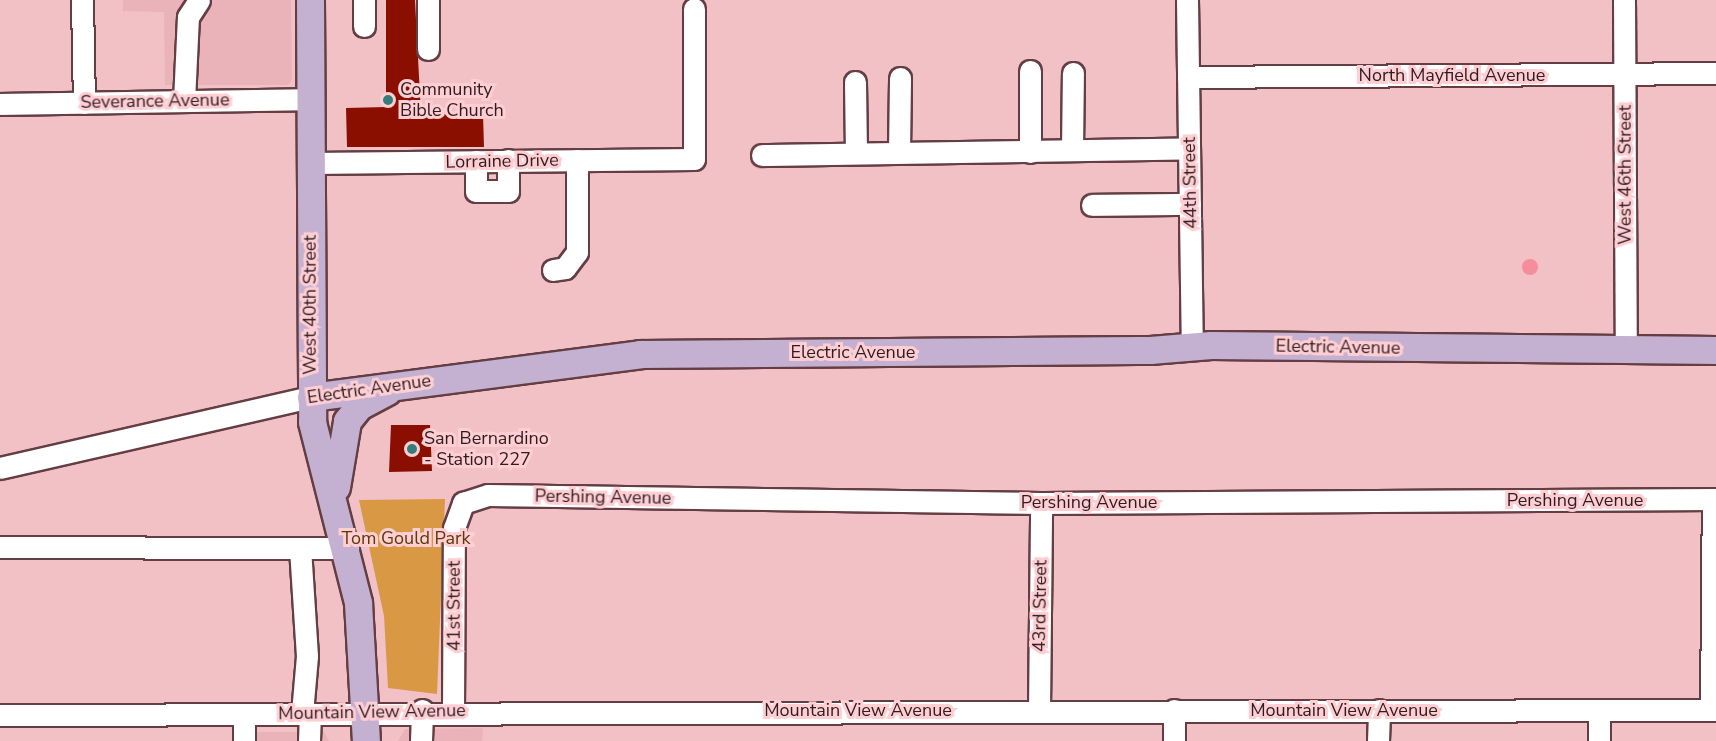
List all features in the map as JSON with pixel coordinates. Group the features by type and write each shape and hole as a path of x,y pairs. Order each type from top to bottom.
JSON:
{"main road":[{"name":"West 40th Street","path":"310,0 311,397 348,548 364,657 366,741"},
{"name":"Electric Avenue","path":"311,397 401,383 640,354 1192,347 1716,350"},
{"path":"335,501 346,421 359,406 401,383"}],"street":[{"path":"82,0 84,103"},
{"path":"184,101 188,17 199,0"},
{"path":"363,26 364,0"},
{"path":"428,0 428,49"},
{"name":"West 46th Street","path":"1624,0 1626,351"},
{"name":"Lorraine Drive","path":"310,163 694,159 694,9"},
{"name":"44th Street","path":"1187,10 1192,347"},
{"path":"1030,71 1030,152"},
{"path":"1072,150 1073,73"},
{"name":"North Mayfield Avenue","path":"1188,77 1716,73"},
{"path":"899,152 900,78"},
{"path":"855,82 856,152"},
{"name":"Severance Avenue","path":"0,104 310,99"},
{"path":"762,154 1189,148"},
{"path":"476,161 476,191 508,190 508,160"},
{"path":"553,270 566,268 577,252 577,160"},
{"path":"1092,205 1190,204"},
{"name":"Electric Avenue","path":"0,468 311,397"},
{"name":"Pershing Avenue","path":"463,503 488,495 1041,502 1715,499"},
{"path":"1714,710 1715,499"},
{"name":"43rd Street","path":"1039,710 1041,502"},
{"name":"41st Street","path":"453,710 454,528 463,503"},
{"path":"0,547 348,548"},
{"path":"300,548 307,656 306,713 309,741"},
{"path":"421,741 422,710"},
{"name":"Mountain View Avenue","path":"0,715 244,714 422,710 1714,710"},
{"path":"1174,710 1174,741"},
{"path":"1378,741 1379,710"},
{"path":"1599,710 1599,741"},
{"path":"244,714 244,741"}],"shaded area":[{"path":"123,0 291,0 292,80 288,85 165,85 164,12 123,11"},
{"path":"1530,259 1538,267 1530,275 1522,267"},
{"path":"483,728 482,741 398,741 405,729"},
{"path":"234,732 324,732 329,741 234,741"}],"green space":[{"name":"Tom Gould Park","path":"445,499 437,694 388,688 384,616 359,500"}],"building":[{"path":"386,0 415,0 421,115 483,114 484,147 347,147 346,108 386,107"},
{"name":"San Bernardino - Station 227","path":"391,425 430,425 432,471 389,472"}],"place":[{"name":"Community Bible Church","path":"388,100"},
{"name":"San Bernardino - Station 227","path":"412,449"}]}
